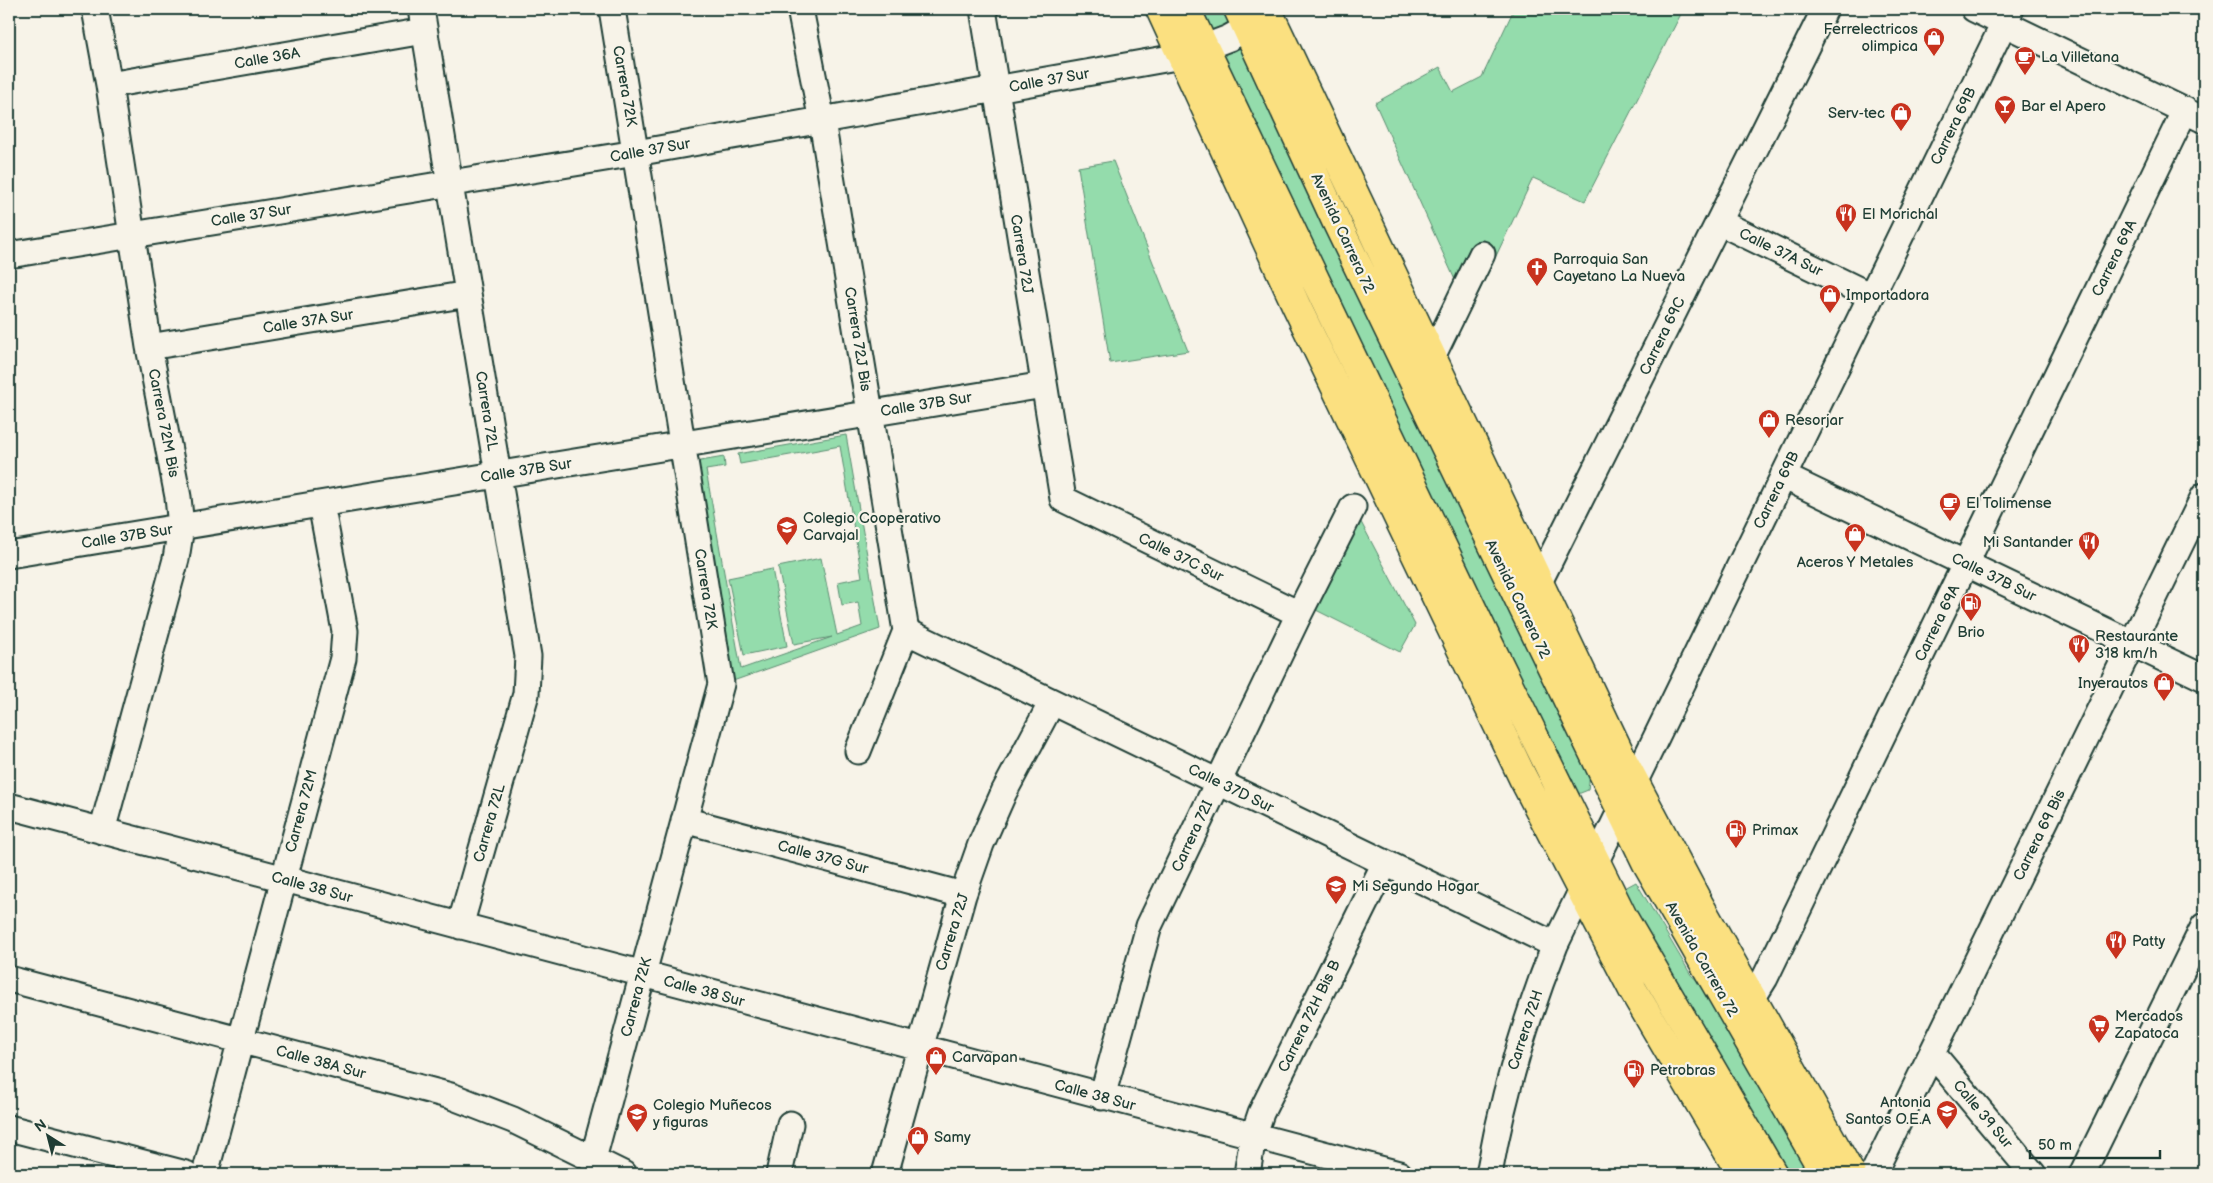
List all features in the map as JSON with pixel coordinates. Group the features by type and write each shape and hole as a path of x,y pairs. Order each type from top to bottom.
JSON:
{"highway":[{"path":"1160,9 1194,52 1315,282 1489,644 1635,939 1773,1174"},
{"path":"1186,9 1194,52 1321,357 1523,778 1581,891 1633,990 1741,1174"},
{"name":"Avenida Carrera 72","path":"1261,14 1336,155 1634,782 1698,904 1851,1174"},
{"name":"Avenida Carrera 72","path":"1261,14 1336,221 1620,811 1659,885 1825,1174"},
{"path":"1336,155 1336,221"},
{"path":"1315,282 1321,357"},
{"path":"1804,1137 1807,1097"}],"street":[{"name":"Carrera 72M Bis","path":"95,9 109,85 149,347 178,497 180,527 176,559 102,831"},
{"name":"Carrera 72K","path":"593,1159 721,684 612,9"},
{"name":"Carrera 72J Bis","path":"800,9 822,121 906,632"},
{"name":"Carrera 72J","path":"983,9 1063,499"},
{"name":"Carrera 69C","path":"1539,582 1825,9"},
{"path":"1974,9 2007,16 2195,115"},
{"name":"Calle 37 Sur","path":"9,255 636,153 996,90 1194,52 1261,14"},
{"name":"Carrera 69B","path":"1581,891 2007,16"},
{"name":"Calle 36A","path":"109,85 423,20"},
{"name":"Carrera 72L","path":"423,20 528,656 526,694 460,926"},
{"name":"Carrera 69A","path":"1752,999 1773,960 1966,563 2195,115"},
{"name":"Calle 37A Sur","path":"1719,222 1871,296"},
{"path":"1432,357 1482,254"},
{"name":"Calle 37A Sur","path":"149,347 468,294"},
{"name":"Calle 37B Sur","path":"9,555 1044,385"},
{"name":"Calle 37B Sur","path":"1783,476 2204,678"},
{"name":"Carrera 69 Bis","path":"1873,1174 2204,496"},
{"name":"Calle 37C Sur","path":"1063,499 1298,614"},
{"name":"Carrera 72M","path":"205,1174 282,879 343,658 345,631 321,504"},
{"name":"Carrera 72I","path":"1102,1097 1149,926 1298,614 1352,507"},
{"path":"858,751 906,632"},
{"name":"Calle 37D Sur","path":"906,632 1555,946"},
{"name":"Carrera 72J","path":"885,1174 963,894 981,844 1004,792 1052,702"},
{"name":"Calle 38 Sur","path":"9,806 1102,1097 1399,1174"},
{"name":"Calle 37G Sur","path":"684,820 963,894"},
{"name":"Carrera 72H Bis B","path":"1247,1174 1261,1113 1385,863"},
{"name":"Carrera 72H","path":"1489,1174 1498,1121 1515,1059 1555,946 1581,891"},
{"path":"2082,1174 2204,926"},
{"name":"Calle 38A Sur","path":"9,978 451,1096 513,1120 623,1174"},
{"name":"Calle 39 Sur","path":"1932,1053 2033,1174"},
{"path":"779,1174 790,1124"},
{"path":"9,1128 186,1174"}],"green space":[{"path":"1194,9 1225,9 1233,25 1208,37"},
{"path":"1514,9 1675,9 1682,12 1585,201 1533,178 1478,294 1456,282 1375,103 1440,67 1453,92 1482,77"},
{"path":"1241,45 1590,773 1588,790 1578,794 1574,791 1497,648 1217,55"},
{"path":"1113,161 1188,351 1110,363 1078,167"},
{"path":"846,435 880,629 733,681 695,462 724,457 725,467 706,470 741,669 832,637 794,644 778,567 821,558 837,635 862,626 858,602 842,605 838,582 862,577 840,446 740,464 738,454"},
{"path":"1353,507 1415,625 1400,652 1304,604"},
{"path":"772,569 787,646 744,655 728,578"},
{"path":"1636,882 1691,975 1713,994 1819,1174 1790,1174 1708,1040 1623,889"}],"place":[{"name":"Ferrelectricos olimpica","path":"1934,57"},
{"name":"La Villetana","path":"2025,76"},
{"name":"Bar el Apero","path":"2005,125"},
{"name":"Serv-tec","path":"1901,132"},
{"name":"El Morichal","path":"1846,233"},
{"name":"Parroquia San Cayetano La Nueva","path":"1537,287"},
{"name":"Importadora","path":"1830,314"},
{"name":"Resorjar","path":"1769,439"},
{"name":"El Tolimense","path":"1950,522"},
{"name":"Colegio Cooperativo Carvajal","path":"787,546"},
{"name":"Aceros Y Metales","path":"1855,553"},
{"name":"Mi Santander","path":"2089,561"},
{"name":"Brio","path":"1971,622"},
{"name":"Restaurante 318 km/h","path":"2079,664"},
{"name":"Inyerautos","path":"2164,702"},
{"name":"Primax","path":"1736,849"},
{"name":"Mi Segundo Hogar","path":"1336,905"},
{"name":"Patty","path":"2116,960"},
{"name":"Mercados Zapatoca","path":"2099,1044"},
{"name":"Carvapan","path":"936,1076"},
{"name":"Petrobras","path":"1634,1089"},
{"name":"Antonia Santos O.E.A","path":"1947,1130"},
{"name":"Colegio Muñecos y figuras","path":"637,1133"},
{"name":"Samy","path":"918,1156"}]}
